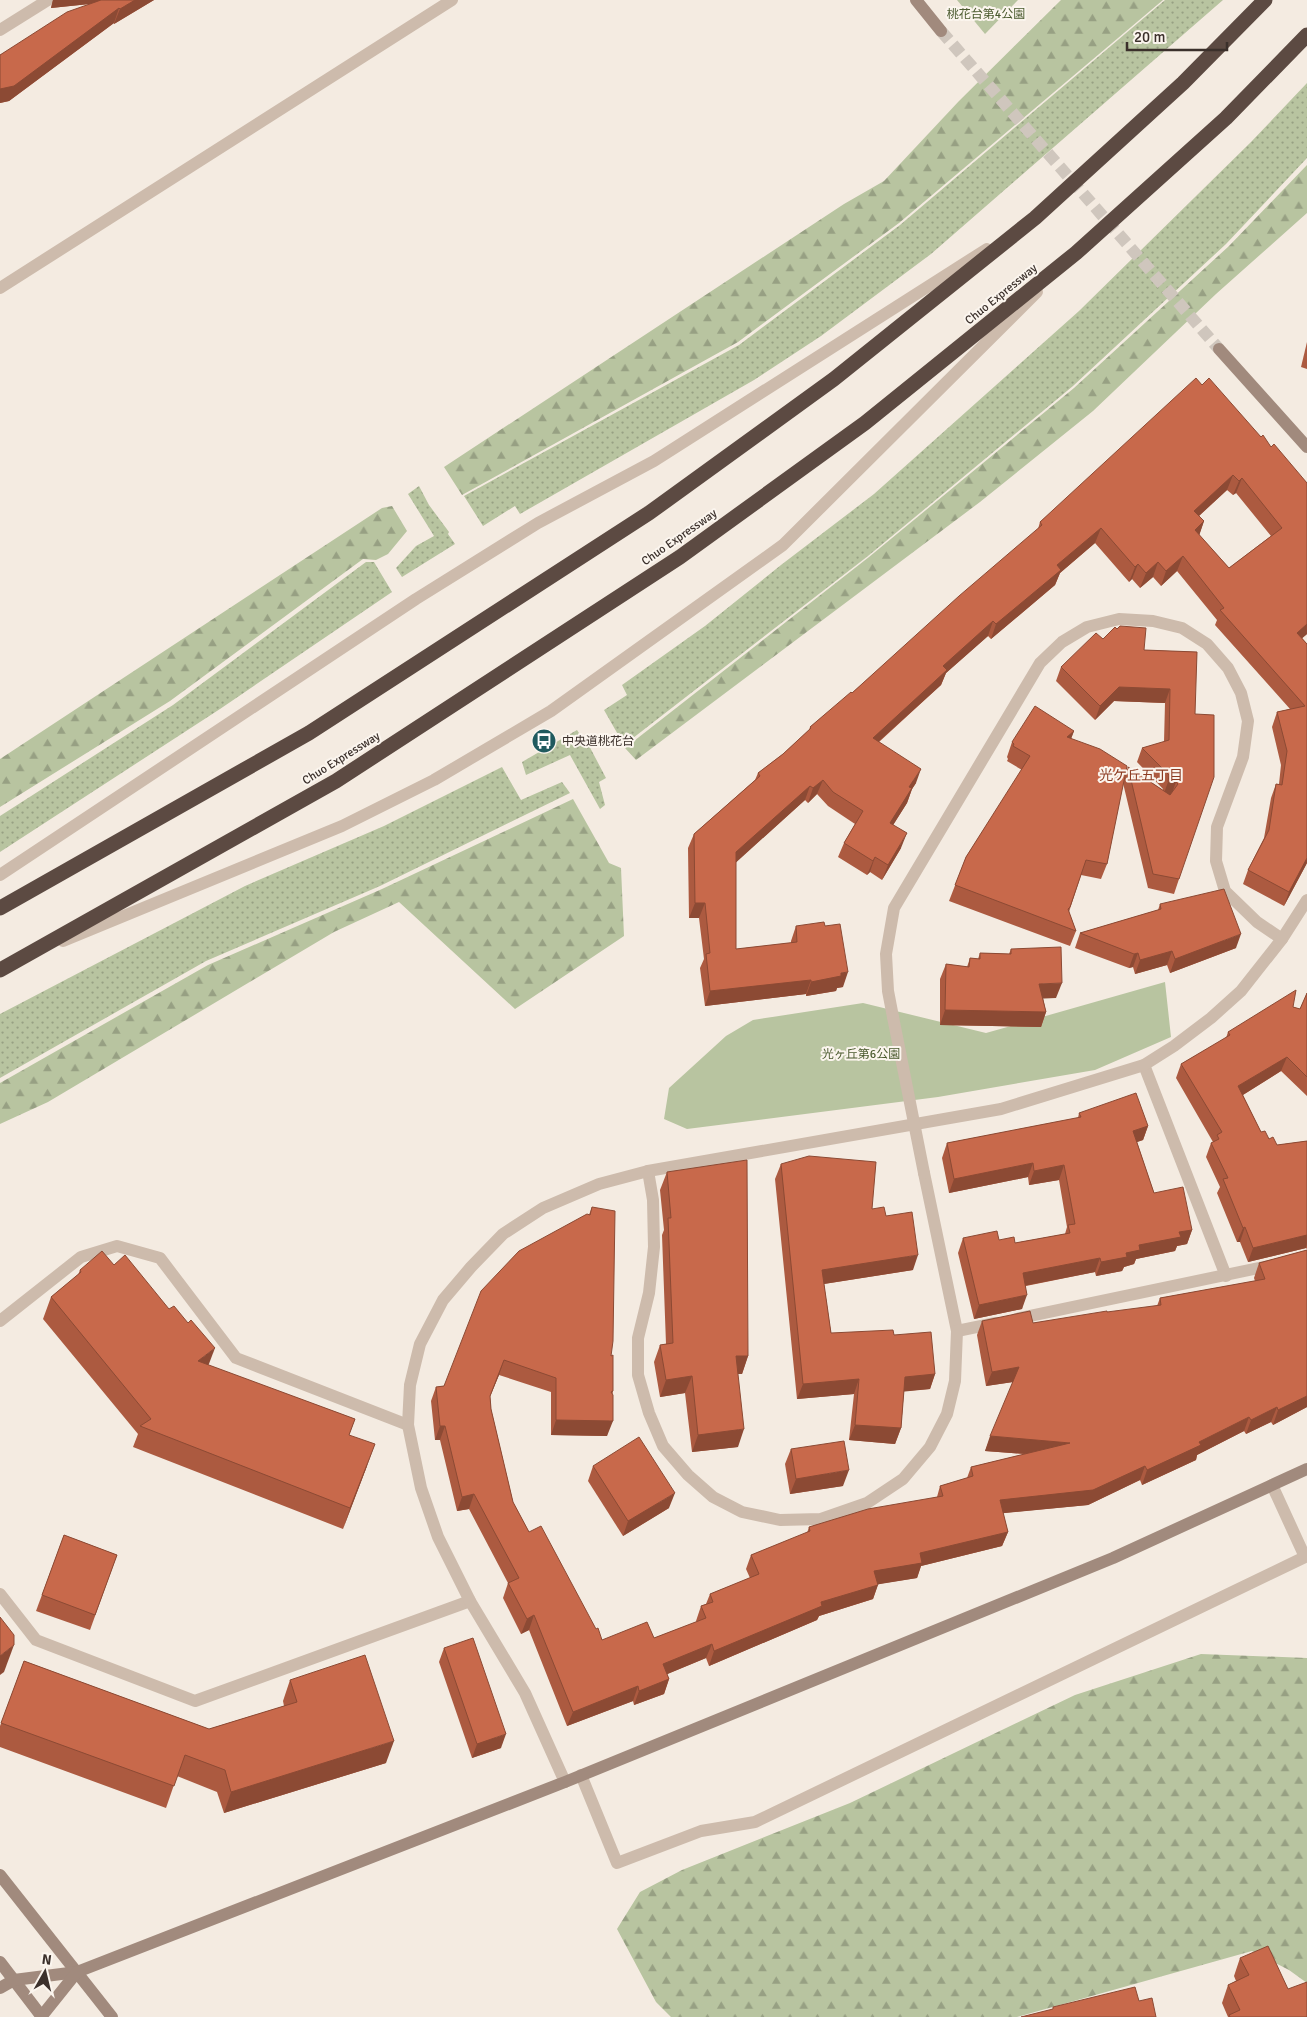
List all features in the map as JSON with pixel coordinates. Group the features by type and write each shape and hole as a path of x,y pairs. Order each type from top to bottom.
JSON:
{"highway":[{"path":"0,908 309,733 649,512 834,379 1035,218 1183,83 1265,0"},
{"name":"Chuo Expressway","path":"0,970 32,954 336,781 680,557 866,423 1076,253 1226,118 1307,35"}],"street":[{"path":"1,26 48,0"},
{"path":"0,288 452,0"},
{"path":"916,0 941,31"},
{"path":"0,875 416,599 538,523 654,461 1035,218"},
{"path":"32,954 342,826 434,780 551,711 783,545 1076,253"},
{"path":"1219,349 1307,447"},
{"path":"648,1171 653,1200 654,1247 648,1293 638,1338 638,1375 649,1413 663,1446 688,1476 713,1497 742,1512 780,1520 821,1519 867,1503 903,1479 930,1447 947,1414 955,1381 957,1331 888,991 886,954 894,908 1040,663 1062,642 1087,627 1119,619 1153,622 1182,628 1207,644 1228,668 1241,693 1248,721 1243,757 1217,827 1216,861 1226,891 1257,922 1282,939"},
{"path":"565,1782 525,1693 470,1601 438,1538 421,1488 408,1426 410,1385 420,1344 443,1300 470,1266 503,1234 543,1208 599,1184 648,1171 1001,1110 1144,1065 1174,1046 1211,1018 1241,991 1282,939 1307,900"},
{"path":"1144,1065 1226,1276"},
{"path":"0,1321 82,1257 117,1246 160,1258 236,1358 408,1426"},
{"path":"957,1331 1226,1276 1284,1262"},
{"path":"0,1988 14,1980 78,1972 565,1782 1113,1558 1307,1468"},
{"path":"581,1775 617,1863 701,1831 755,1822 1305,1557 1272,1485"},
{"path":"0,1594 36,1640 195,1701 470,1601"},
{"path":"0,1875 112,2017"},
{"path":"0,1962 42,2017 78,1972"}],"green space":[{"name":"桃花台第4公園","path":"957,0 1018,0 985,34"},
{"path":"1061,0 1163,0 899,223 738,342 462,495 444,467 844,204 884,181 959,101"},
{"path":"1165,0 1223,0 931,254 821,336 754,380 520,514 515,506 483,526 464,496 739,345 900,225"},
{"path":"1307,83 1307,158 1226,244 1073,386 868,556 624,745 604,710 627,695 622,685 705,626 874,494 1079,311 1251,142"},
{"path":"1307,165 1307,213 1216,294 1093,411 980,502 636,760 625,748 869,557 1074,388 1229,246"},
{"path":"419,486 429,505 449,532 448,534 455,544 402,577 396,568 416,546 434,536 408,494"},
{"path":"392,506 407,531 388,554 376,560 363,559 170,701 0,807 0,759 382,508"},
{"path":"366,562 374,562 392,592 220,709 0,852 0,816 173,705"},
{"path":"577,730 583,739 585,738 606,778 599,782 605,805 600,809 570,755 526,775 522,762"},
{"path":"502,767 521,800 562,782 570,793 380,886 206,961 0,1078 0,1014 245,886 384,826"},
{"path":"573,799 609,863 621,868 624,936 515,1009 399,902 334,932 48,1102 0,1124 0,1083 208,965 382,889"},
{"name":"光ヶ丘第6公園","path":"1165,982 1171,1037 1095,1070 938,1097 687,1129 664,1119 669,1088 726,1036 753,1020 863,1003 986,1033"},
{"path":"1201,1654 1307,1658 1307,1983 1289,1970 1252,1951 1017,2017 671,2017 656,2002 617,1929 640,1892 682,1870 850,1803 1075,1695"}],"building":[{"path":"101,0 135,0 119,8 14,86 0,89 0,55 67,12"},
{"path":"1196,378 1202,385 1209,378 1261,437 1263,435 1271,447 1274,444 1307,483 1307,624 1297,633 1307,644 1307,858 1289,892 1248,870 1269,830 1276,784 1282,785 1287,751 1277,712 1305,706 1220,610 1224,608 1183,556 1166,571 1158,562 1146,573 1138,564 1135,567 1101,528 1057,565 1061,570 996,624 993,621 943,666 947,670 873,738 921,769 909,787 912,788 890,823 907,833 888,865 875,857 873,861 844,843 863,811 833,792 823,780 813,788 810,786 736,852 736,949 797,942 796,926 824,922 825,926 840,924 848,972 841,973 841,976 811,982 811,980 710,991 706,954 710,953 705,903 695,903 694,834 760,776 758,773 783,754 810,727 852,693 959,596 1042,525 1040,522","holes":["1233,475 1239,481 1242,478 1282,528 1229,568 1195,530 1204,521 1194,511"]},
{"path":"1120,626 1146,628 1144,650 1197,652 1195,714 1214,715 1214,777 1179,879 1153,874 1128,767 1170,795 1178,784 1176,782 1168,782 1169,775 1142,748 1169,740 1170,689 1119,687 1100,706 1061,667 1096,633 1103,639 1115,627 1117,629"},
{"path":"1035,706 1074,731 1067,737 1100,749 1127,766 1107,864 1086,860 1068,909 1076,931 955,885 966,857 1030,756 1013,746 1012,742"},
{"path":"1224,889 1241,934 1175,959 1172,951 1140,960 1138,953 1134,954 1080,933 1161,909 1160,904"},
{"path":"1061,947 1062,983 1039,984 1046,1012 945,1010 946,964 969,967 970,958 980,959 980,953 1011,954 1011,949"},
{"path":"1296,990 1293,1007 1300,1009 1307,993 1307,1077 1287,1057 1238,1086 1261,1132 1265,1131 1269,1139 1273,1137 1277,1145 1307,1141 1307,1235 1253,1248 1223,1179 1228,1178 1211,1143 1219,1139 1217,1135 1222,1132 1181,1064 1230,1035 1228,1032"},
{"path":"1136,1093 1148,1126 1133,1131 1154,1193 1183,1187 1192,1230 1179,1232 1181,1237 1139,1245 1140,1250 1126,1253 1127,1257 1101,1262 1100,1258 1023,1273 1027,1295 979,1305 963,1238 997,1231 999,1240 1014,1237 1015,1243 1070,1233 1068,1225 1075,1224 1064,1165 1034,1171 1033,1163 954,1179 947,1143 1081,1117 1079,1113"},
{"path":"809,1156 876,1162 872,1209 884,1207 886,1216 912,1212 918,1255 822,1270 831,1333 893,1330 894,1335 931,1332 935,1374 905,1377 901,1428 855,1425 859,1379 803,1384 781,1164"},
{"path":"747,1160 748,1356 736,1356 744,1429 698,1435 692,1376 666,1380 660,1345 673,1343 668,1218 671,1218 667,1172"},
{"path":"592,1207 615,1211 613,1341 611,1356 613,1355 613,1391 611,1392 613,1395 613,1421 556,1420 556,1378 504,1360 490,1396 491,1409 513,1502 529,1532 541,1526 596,1629 598,1628 602,1640 647,1622 654,1638 706,1618 701,1606 713,1602 710,1594 759,1574 751,1555 810,1531 809,1527 868,1509 943,1496 940,1486 973,1476 971,1467 1070,1443 990,1436 1019,1367 992,1372 982,1321 1030,1311 1033,1323 1107,1311 1161,1305 1160,1298 1265,1279 1259,1263 1307,1250 1307,1396 1278,1410 1277,1407 1251,1420 1249,1417 1199,1442 1201,1445 1147,1470 1145,1466 1093,1490 1000,1500 1008,1532 920,1553 922,1563 874,1571 878,1585 821,1602 822,1606 714,1651 712,1644 663,1664 669,1679 639,1691 638,1686 573,1712 534,1615 527,1619 508,1583 519,1578 474,1494 462,1497 445,1426 440,1426 436,1387 444,1386 481,1291 519,1251 587,1214 590,1215"},
{"path":"102,1251 114,1265 125,1255 169,1309 174,1306 188,1323 191,1320 215,1348 198,1361 355,1419 349,1435 375,1444 350,1508 140,1426 151,1419 51,1297 81,1272 80,1270"},
{"path":"639,1437 675,1493 628,1521 593,1466"},
{"path":"844,1441 849,1470 796,1479 791,1449"},
{"path":"64,1535 117,1555 95,1615 42,1595"},
{"path":"0,1617 14,1635 14,1645 0,1656"},
{"path":"473,1638 506,1734 477,1744 444,1648"},
{"path":"365,1655 394,1741 231,1792 225,1770 185,1755 174,1786 1,1723 24,1661 209,1729 297,1702 290,1680"},
{"path":"1268,1946 1288,1989 1307,1982 1307,2017 1230,2017 1229,2015 1240,2010 1228,1985 1249,1975 1240,1958"},
{"path":"1135,1987 1139,2001 1152,1998 1156,2017 1021,2017 1053,2009 1053,2007"}],"tunnel":[{"path":"941,31 1219,349"}],"place":[{"name":"中央道桃花台","path":"544,741"}],"district":[{"name":"光ケ丘五丁目","path":"1141,775"}]}
